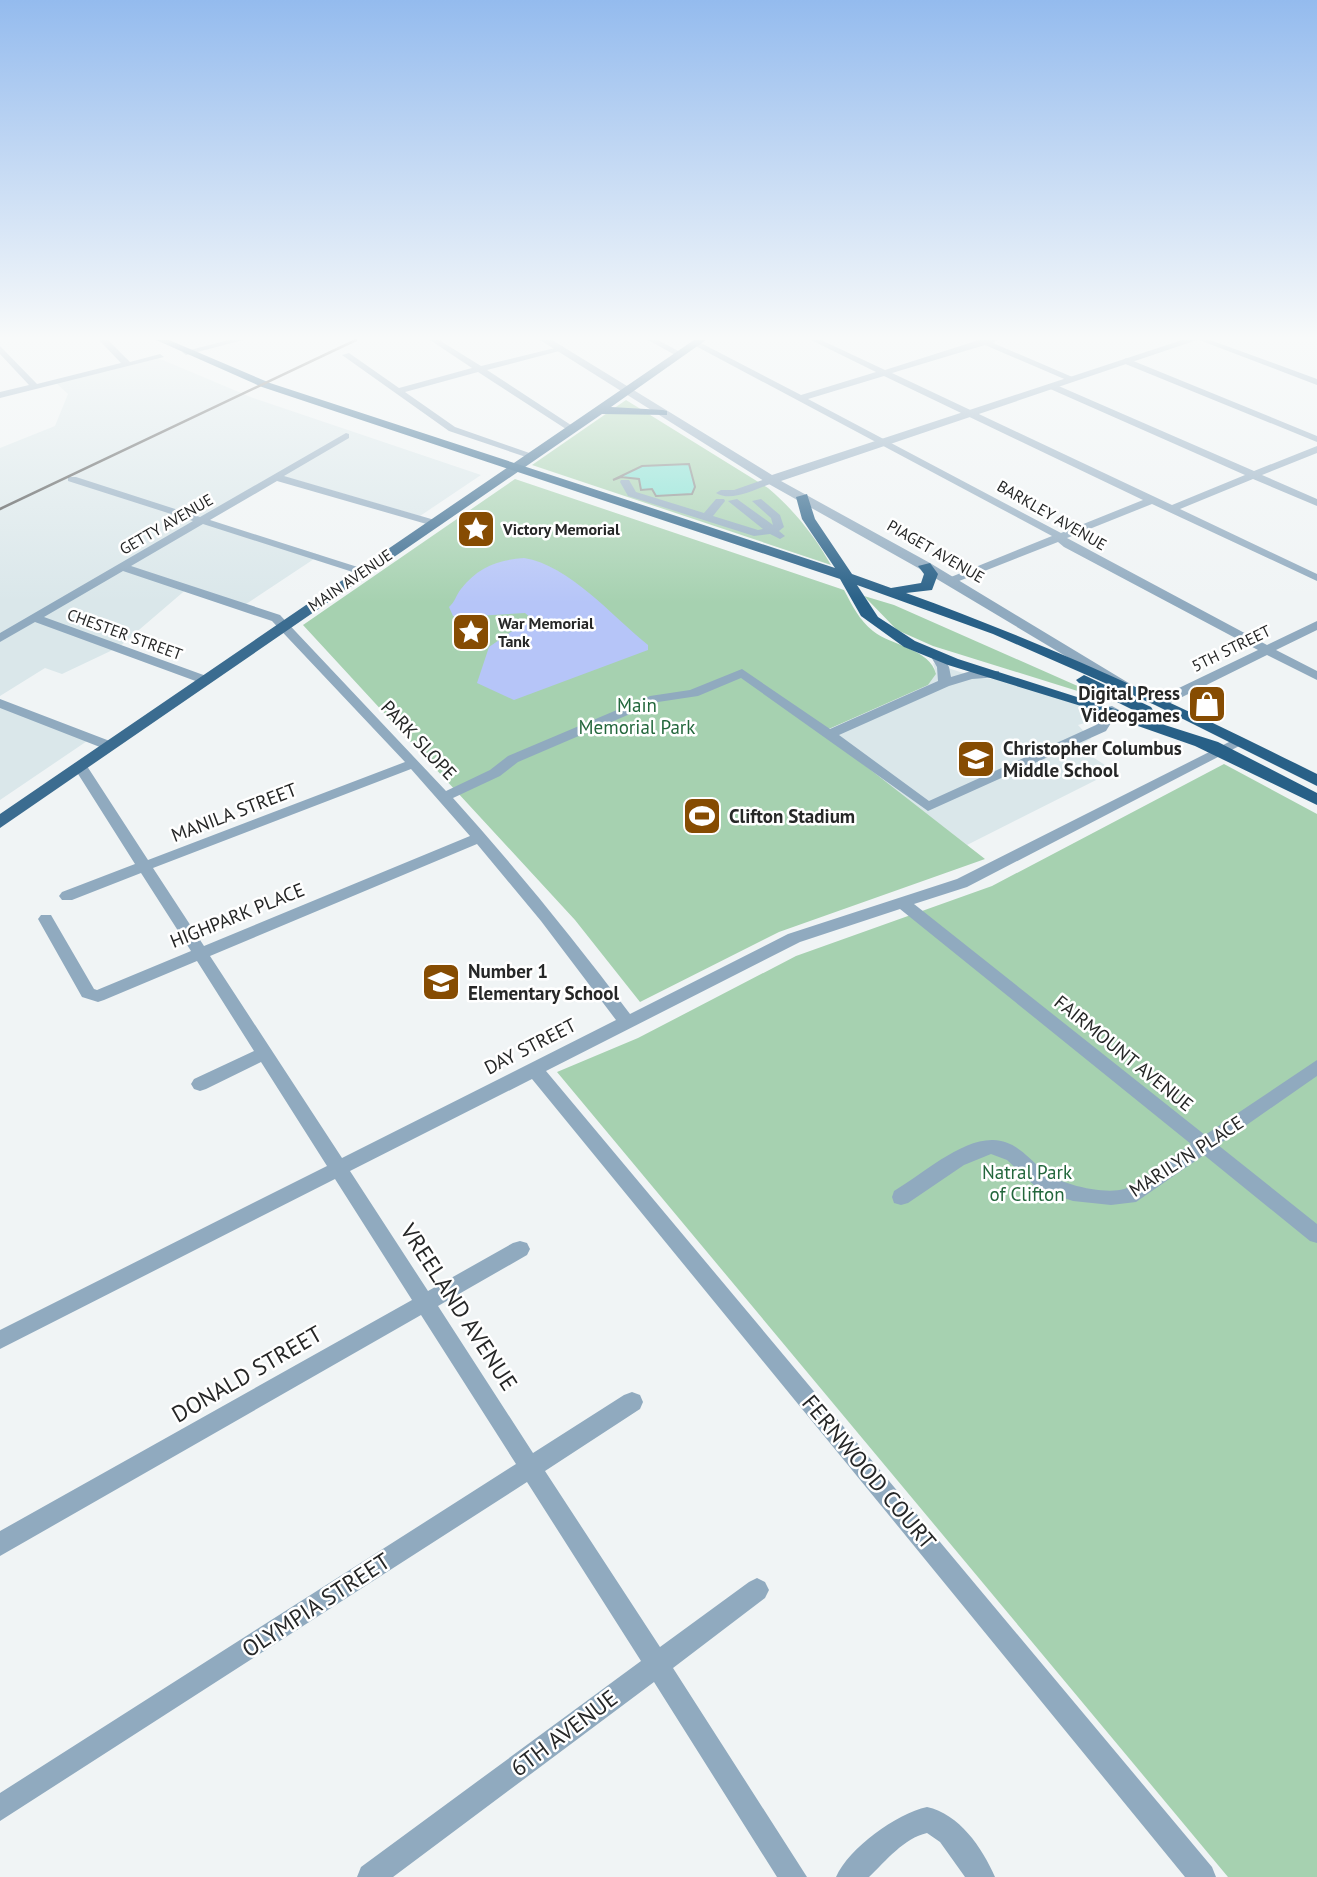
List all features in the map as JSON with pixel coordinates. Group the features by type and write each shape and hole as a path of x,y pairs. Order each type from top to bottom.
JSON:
{"highway":[{"path":"393,428 864,586 1148,705 1161,702"},
{"path":"801,501 835,555 857,600 867,614 891,634 936,655 1112,710 1223,751"},
{"path":"864,586 902,591 927,587 931,574 925,566"},
{"path":"884,589 1011,636 1124,685"},
{"path":"1070,674 1317,800"},
{"name":"PIAGET AVENUE","path":"1124,685 1317,781"}],"main road":[{"name":"MAIN AVENUE","path":"0,822 572,429"}],"street":[{"path":"450,428 529,458"},
{"name":"PIAGET AVENUE","path":"687,428 801,501 925,566 1124,685"},
{"name":"BARKLEY AVENUE","path":"857,428 1052,530 1068,545 1317,676"},
{"path":"706,517 720,502 714,498 716,495 734,497 771,480 926,428"},
{"path":"1000,428 1317,578"},
{"path":"1145,428 1317,503"},
{"path":"1289,428 1317,439"},
{"name":"GETTY AVENUE","path":"0,638 346,436"},
{"path":"1171,509 1317,449"},
{"path":"275,477 434,523"},
{"path":"72,479 363,572"},
{"path":"625,482 627,491 632,494 758,534 776,533"},
{"path":"734,497 776,533"},
{"path":"950,581 1152,500"},
{"path":"757,501 776,517 779,527 776,533"},
{"name":"PARK SLOPE","path":"123,566 276,618 285,625 481,837 572,945 626,1021"},
{"name":"CHESTER STREET","path":"34,618 205,680"},
{"name":"5TH STREET","path":"1161,702 1317,625"},
{"path":"936,655 943,667 945,683"},
{"path":"444,797 495,773 513,760 655,699 693,693 742,673 928,807 1101,728 1112,710"},
{"path":"829,734 945,683 971,675 995,674"},
{"path":"0,703 110,746"},
{"name":"DAY STREET","path":"0,1340 338,1166 794,939 961,883 1240,742"},
{"name":"MANILA STREET","path":"67,896 414,763"},
{"name":"VREELAND AVENUE","path":"80,766 793,1877"},
{"name":"HIGHPARK PLACE","path":"46,919 88,993 98,996 481,837"},
{"name":"FAIRMOUNT AVENUE","path":"904,904 1317,1235"},
{"path":"200,1084 265,1053"},
{"name":"MARILYN PLACE","path":"901,1197 963,1159 990,1147 1007,1150 1046,1184 1061,1190 1121,1198 1141,1189 1317,1067"},
{"name":"FERNWOOD COURT","path":"533,1068 1192,1860 1202,1877"},
{"name":"DONALD STREET","path":"0,1544 520,1249"},
{"name":"OLYMPIA STREET","path":"0,1808 632,1402"},
{"name":"6TH AVENUE","path":"371,1877 757,1590"},
{"path":"850,1877 911,1822 927,1818 939,1823 981,1877"}],"shaded area":[{"path":"51,428 341,428 481,475 420,516 279,475 205,520 320,555 243,606 189,587 119,647 62,674 45,668 0,696 0,448"},
{"name":"Christopher Columbus Middle School","path":"933,663 978,678 1000,679 1096,711 1088,722 1078,725 1091,739 1076,746 1114,771 967,845 821,733 928,685 936,674"},
{"path":"0,700 93,737 0,800"}],"green space":[{"path":"586,428 671,428 768,488 803,524 831,565 532,465"},
{"name":"Main Memorial Park","path":"515,479 844,590 868,627 918,653 932,666 936,674 928,685 822,732 985,859 779,932 640,1002 575,920 303,625"},
{"path":"864,596 894,605 1116,703 933,646 897,630"},
{"name":"Natral Park of Clifton","path":"1224,764 1317,814 1317,1877 1228,1877 557,1072 638,1038 796,956 992,886"}],"water":[{"path":"524,558 557,570 574,581 648,645 648,650 514,700 477,683 489,647 531,618 525,613 458,617 453,616 449,607 474,575 497,563"}],"building":[{"path":"689,464 695,487 692,494 656,496 652,489 641,490 639,479 621,477 613,480 642,466"}],"railway":[{"path":"0,509 171,428"}],"place":[{"name":"Victory Memorial","path":"476,529"},
{"name":"War Memorial Tank","path":"471,632"},
{"name":"Digital Press Videogames","path":"1207,704"},
{"name":"Christopher Columbus Middle School","path":"976,759"},
{"name":"Clifton Stadium","path":"702,816"},
{"name":"Number 1 Elementary School","path":"441,982"}]}
